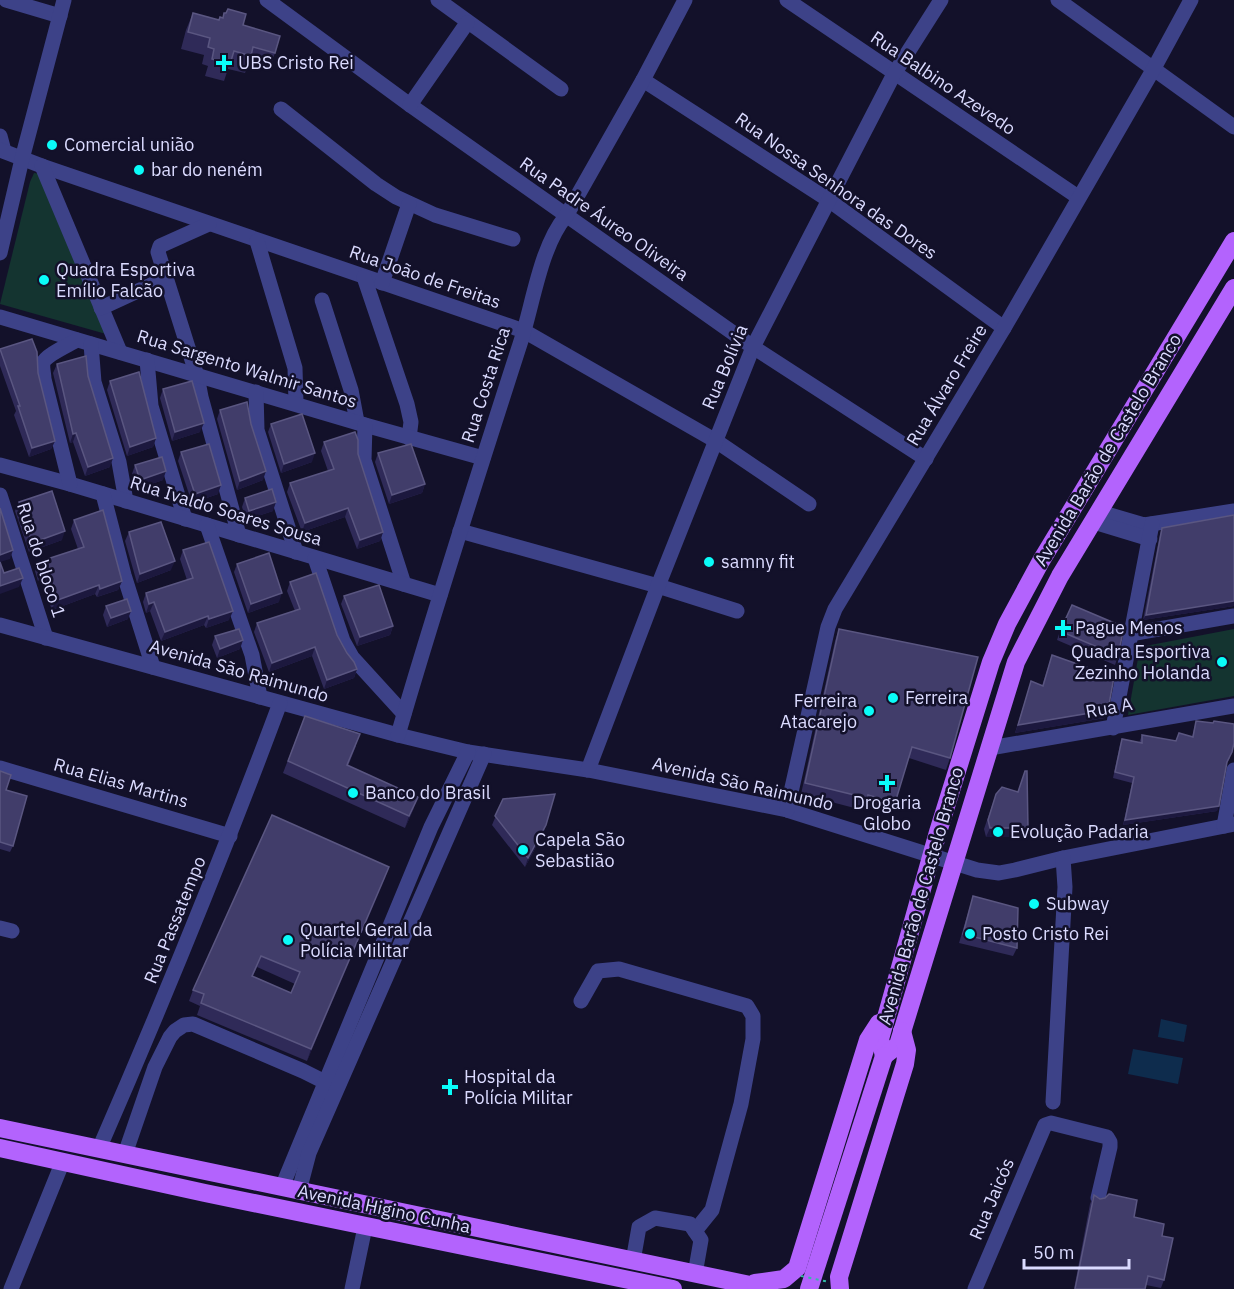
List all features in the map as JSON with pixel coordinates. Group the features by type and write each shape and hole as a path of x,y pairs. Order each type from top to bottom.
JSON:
{"main road":[{"name":"Avenida Barão de Castelo Branco","path":"1234,241 1041,561 985,661 880,1039 884,1056 898,1045 1016,662 1059,576 1097,517 1234,288"},
{"path":"748,1285 784,1279 797,1268 868,1040 877,1024 885,1020"},
{"path":"834,1285 839,1277 905,1064 907,1050 902,1031"},
{"path":"805,1282 884,1056"},
{"name":"Avenida Higino Cunha","path":"0,1128 769,1289"},
{"name":"Avenida Higino Cunha","path":"0,1148 364,1227 673,1289"}],"street":[{"path":"6,0 35,5 60,16"},
{"path":"0,253 64,0"},
{"name":"Rua Padre Áureo Oliveira","path":"267,0 410,105 753,347 926,459"},
{"path":"438,0 561,89"},
{"name":"Rua Costa Rica","path":"398,735 548,248 643,80 685,0"},
{"name":"Rua Balbino Azevedo","path":"787,0 1078,197"},
{"name":"Rua Bolívia","path":"588,770 753,347 894,74 941,0"},
{"path":"1058,0 1234,127"},
{"name":"Rua Álvaro Freire","path":"787,810 834,628 835,609 1004,328 1191,0"},
{"path":"410,105 467,23"},
{"name":"Rua Nossa Senhora das Dores","path":"643,80 830,201 1004,328"},
{"path":"281,110 376,184 409,204 435,215 513,239"},
{"name":"Rua João de Freitas","path":"1,146 22,159 524,331 716,441 809,504"},
{"path":"42,166 120,352"},
{"path":"382,283 409,204"},
{"path":"209,224 160,246 158,255 197,376 239,535"},
{"path":"257,241 295,368 296,403"},
{"path":"364,277 407,404 411,422 409,438"},
{"path":"101,308 166,278"},
{"path":"322,300 361,424 364,460 404,584"},
{"name":"Rua Sargento Walmir Santos","path":"0,316 197,376 483,458"},
{"path":"70,484 44,379 43,366 45,359 50,355 84,342 119,462 126,501"},
{"path":"147,360 152,406 185,519"},
{"path":"256,392 258,430 296,552"},
{"name":"Rua Ivaldo Soares Sousa","path":"0,465 440,595"},
{"path":"103,494 124,575 153,667"},
{"name":"Rua do bloco 1","path":"0,495 46,638"},
{"path":"1097,517 1149,530 1234,511"},
{"path":"207,525 252,655 260,697"},
{"path":"1113,728 1149,530"},
{"path":"460,531 658,586 737,611"},
{"path":"315,558 343,641 352,657 404,714"},
{"path":"1130,634 1234,616"},
{"name":"Avenida São Raimundo","path":"0,625 280,703 468,752 588,770 787,810 977,870 999,873 1229,825"},
{"name":"Rua Passatempo","path":"99,1149 230,836 280,703"},
{"name":"Rua A","path":"990,748 1234,706"},
{"path":"291,1189 309,1153 332,1085 431,827 468,752"},
{"path":"332,1085 484,754"},
{"name":"Rua Elias Martins","path":"0,768 230,836"},
{"path":"1229,825 1234,770"},
{"path":"1053,1102 1065,887 1063,858"},
{"path":"581,1001 598,971 619,969 747,1006 753,1016 753,1039 741,1104 712,1209 695,1232"},
{"path":"125,1154 155,1067 175,1031 184,1025 193,1024 332,1085"},
{"path":"137,1062 155,1067"},
{"name":"Rua Jaicós","path":"975,1289 1046,1125 1051,1123 1107,1137 1110,1142 1098,1198"},
{"path":"11,1289 63,1161"},
{"path":"633,1261 639,1227 655,1218 690,1224 701,1240 695,1274"},
{"path":"352,1289 364,1227"}],"path":[{"path":"805,1282 834,1285"}],"green space":[{"path":"34,173 41,174 106,334 0,304"},
{"path":"1234,629 1234,696 1128,715 1140,647"}],"water":[{"path":"1161,1019 1187,1025 1184,1042 1158,1037"},
{"path":"1133,1049 1183,1058 1178,1084 1128,1074"}],"building":[{"path":"228,9 246,14 243,25 280,36 275,53 253,47 251,56 234,51 230,64 212,59 214,49 208,47 210,38 188,32 193,13 219,20 220,17 223,18"},
{"path":"32,339 37,352 38,373 55,441 32,448 0,349"},
{"path":"86,356 88,376 113,458 88,467 76,433 73,434 57,364"},
{"path":"139,372 156,438 130,447 110,381"},
{"path":"192,381 204,423 175,432 163,389"},
{"path":"247,402 251,424 266,471 240,481 220,410"},
{"path":"302,414 315,453 284,464 271,424"},
{"path":"355,432 358,440 358,454 383,532 360,540 348,508 305,523 290,483 334,469 324,442"},
{"path":"209,444 221,485 195,494 181,452"},
{"path":"411,444 425,484 392,495 378,453"},
{"path":"162,457 166,471 140,480 135,465"},
{"path":"272,489 276,502 249,511 245,498"},
{"path":"52,491 65,531 32,543 19,502"},
{"path":"0,508 13,550 0,555"},
{"path":"103,510 122,581 100,589 99,585 55,601 44,571 41,572 38,562 84,547 74,520"},
{"path":"1234,515 1234,601 1146,615 1162,528"},
{"path":"161,522 175,561 140,574 129,532"},
{"path":"209,542 233,611 209,619 208,616 165,632 154,602 149,604 146,593 193,578 183,550"},
{"path":"269,553 282,593 251,604 237,564"},
{"path":"0,562 4,573 19,568 23,578 0,586"},
{"path":"316,573 337,635 357,669 327,680 315,647 272,663 257,623 300,609 290,582"},
{"path":"379,585 393,626 360,637 344,596"},
{"path":"127,599 131,611 111,618 106,606"},
{"path":"1072,605 1124,627 1118,656 1060,631"},
{"path":"239,629 243,640 220,649 215,636"},
{"name":"Ferreira","path":"839,629 978,657 950,758 912,747 895,803 868,795 867,798 805,783"},
{"path":"1052,655 1114,677 1108,710 1018,725 1031,681 1043,686"},
{"name":"Banco do Brasil","path":"305,716 360,734 347,765 418,797 409,816 288,761"},
{"path":"1196,721 1234,724 1234,743 1227,762 1219,806 1125,820 1134,777 1115,772 1122,739 1142,743 1142,735 1176,741 1179,733 1193,737"},
{"path":"0,771 11,775 6,790 27,796 13,846 0,842"},
{"path":"1025,771 1027,771 1028,828 990,828 988,820 996,794 1002,787 1018,792"},
{"name":"Capela São Sebastião","path":"555,794 546,825 528,858 495,816 503,799"},
{"path":"272,815 389,867 311,1049 201,1003 204,994 193,990","holes":["261,956 300,972 291,993 252,976"]},
{"path":"973,896 1018,908 1017,948 963,934"},
{"path":"1109,1194 1137,1200 1134,1217 1164,1224 1162,1236 1173,1238 1164,1280 1148,1276 1145,1289 1075,1289 1094,1195 1100,1199"}],"place":[{"name":"UBS Cristo Rei","path":"224,63"},
{"name":"Comercial união","path":"52,145"},
{"name":"bar do neném","path":"139,170"},
{"name":"Quadra Esportiva Emílio Falcão","path":"44,280"},
{"name":"samny fit","path":"709,562"},
{"name":"Pague Menos","path":"1063,628"},
{"name":"Quadra Esportiva Zezinho Holanda","path":"1222,662"},
{"name":"Ferreira","path":"893,698"},
{"name":"Ferreira Atacarejo","path":"869,711"},
{"name":"Drogaria Globo","path":"887,783"},
{"name":"Banco do Brasil","path":"353,793"},
{"name":"Evolução Padaria","path":"998,832"},
{"name":"Capela São Sebastião","path":"523,850"},
{"name":"Subway","path":"1034,904"},
{"name":"Posto Cristo Rei","path":"970,934"},
{"name":"Quartel Geral da Polícia Militar","path":"288,940"},
{"name":"Hospital da Polícia Militar","path":"450,1087"}]}
